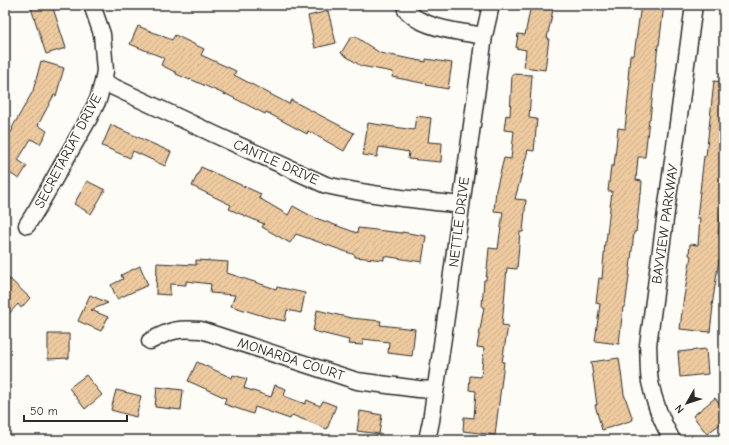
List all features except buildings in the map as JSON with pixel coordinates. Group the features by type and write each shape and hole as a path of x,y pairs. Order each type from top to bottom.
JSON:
{"street":[{"name":"SECRETARIAT DRIVE","path":"27,225 89,118 98,100 104,82 105,71 102,34 92,5"},
{"name":"NETTLE DRIVE","path":"426,440 431,421 448,303 484,36 491,5"},
{"name":"BAYVIEW PARKWAY","path":"672,440 665,427 656,403 650,381 648,345 694,5"},
{"path":"406,10 417,19 441,28 484,36"},
{"name":"CANTLE DRIVE","path":"104,82 326,185 401,198 461,205"},
{"name":"MONARDA COURT","path":"150,341 178,329 201,330 357,381 435,390"}]}
